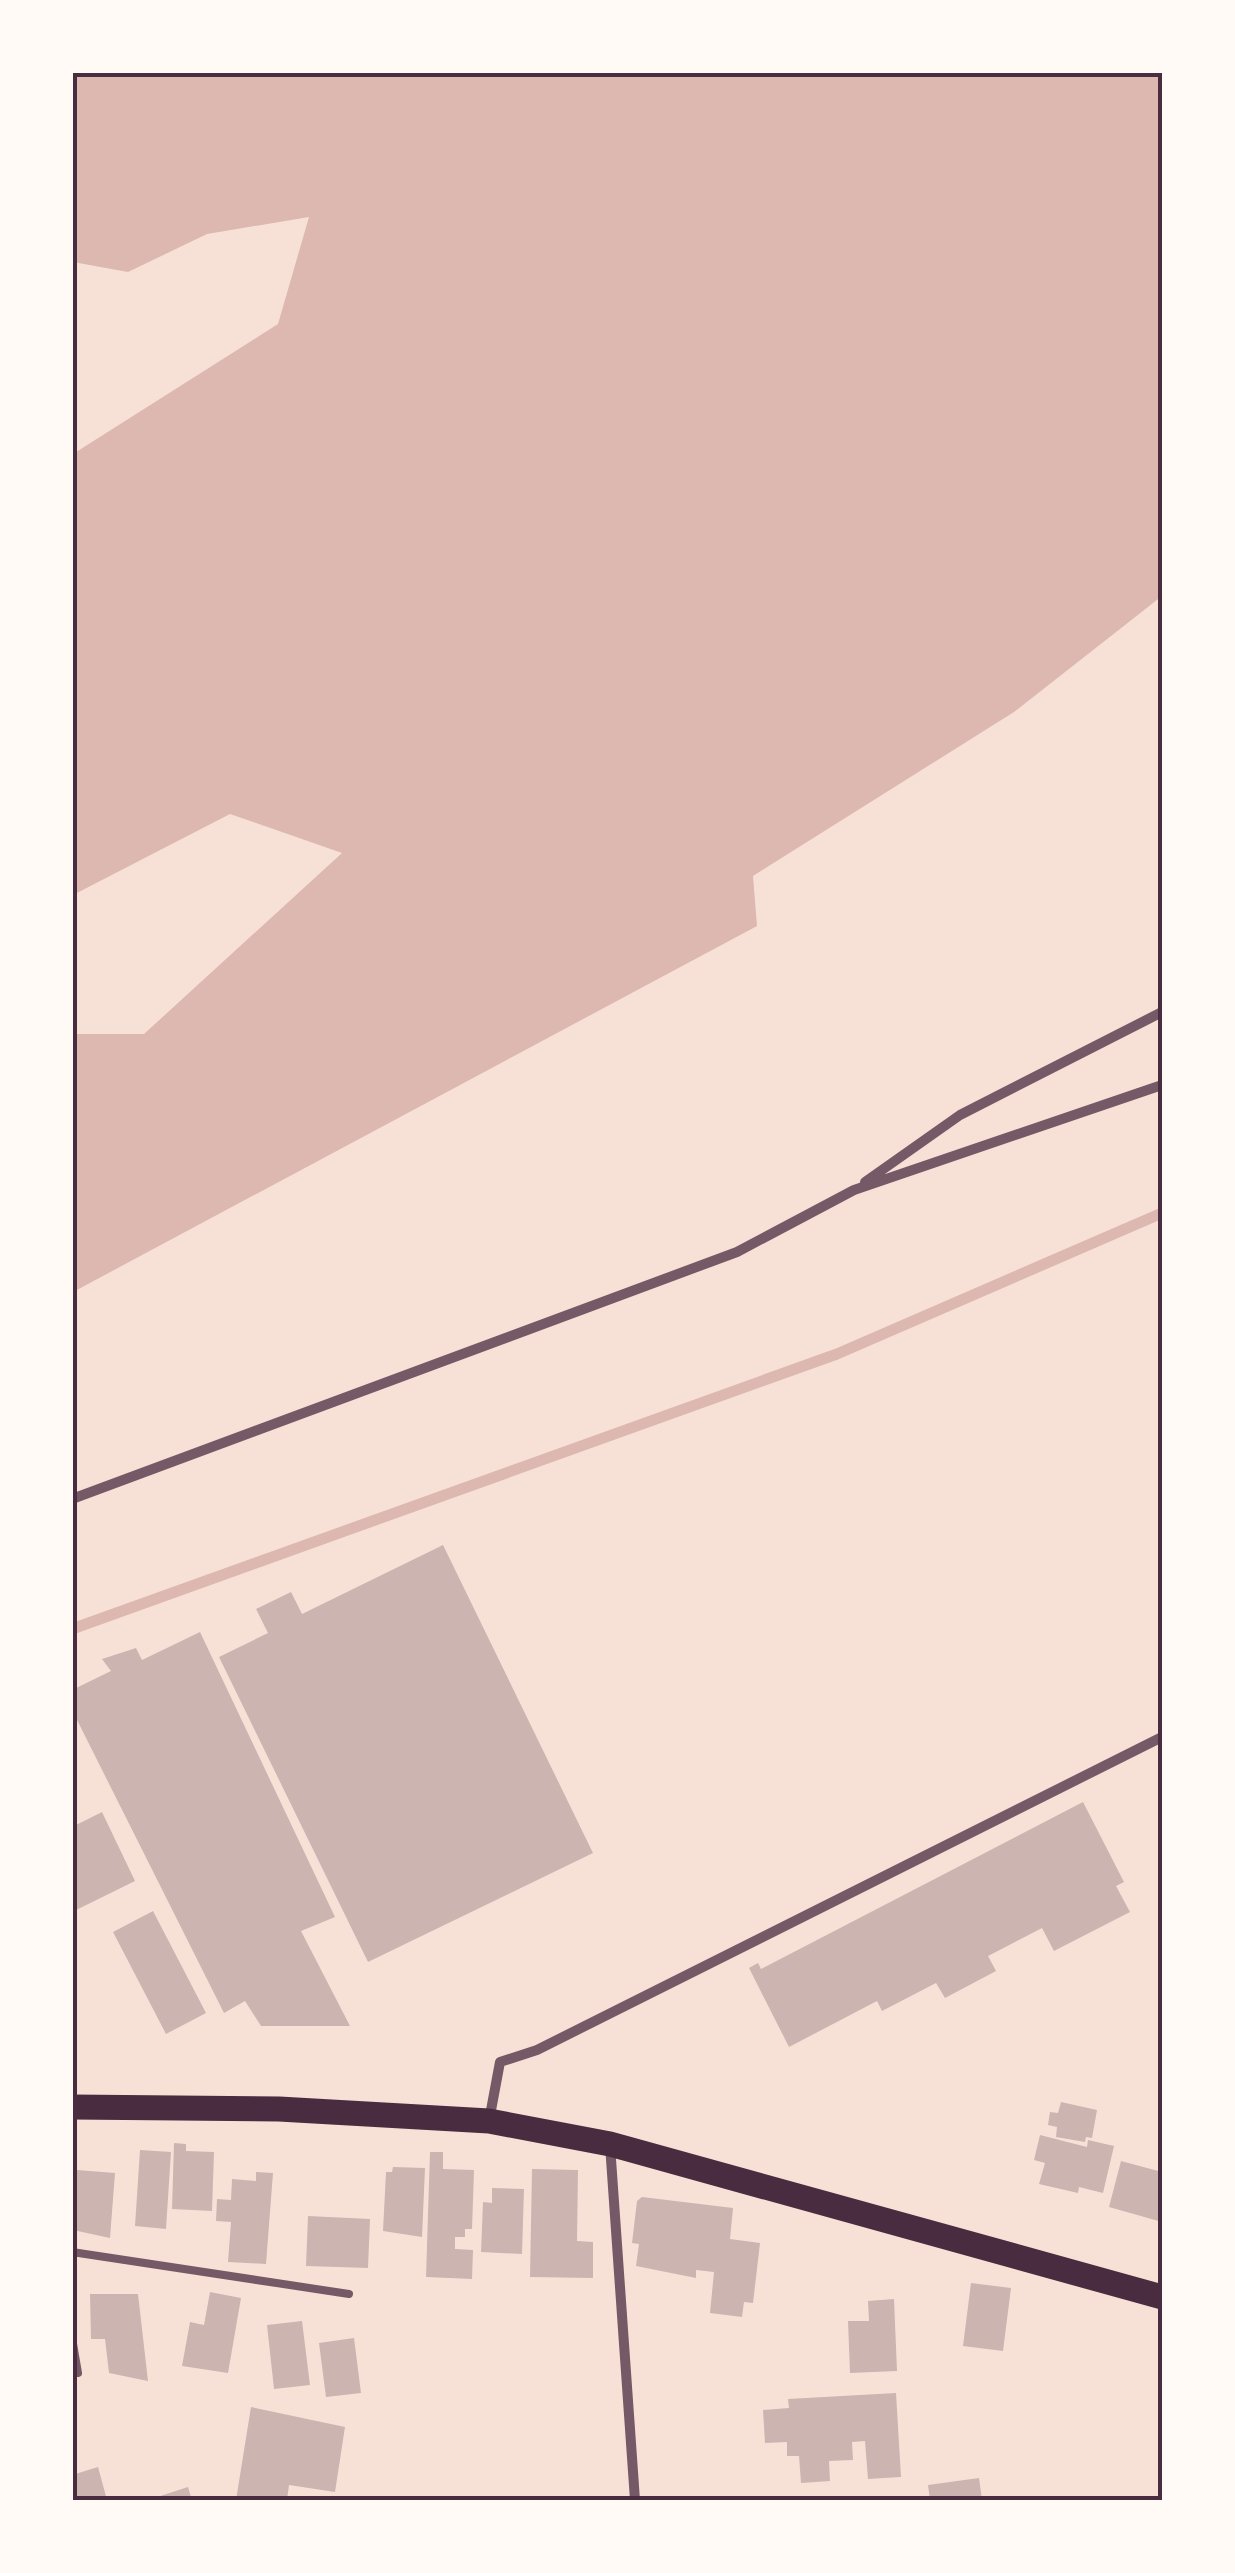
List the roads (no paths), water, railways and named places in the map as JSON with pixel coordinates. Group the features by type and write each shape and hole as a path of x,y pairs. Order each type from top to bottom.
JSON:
{"main road":[{"path":"72,2107 279,2108 489,2121 610,2144 1162,2297"}],"street":[{"path":"72,1500 737,1252 854,1190 960,1115 1162,1012"},
{"path":"854,1190 1162,1085"},
{"path":"489,2121 500,2062 537,2050 1162,1736"},
{"path":"610,2144 635,2500"}],"lane":[{"path":"72,2252 349,2294"},
{"path":"72,2338 78,2372"}],"waterway":[{"path":"72,1629 837,1354 1162,1213"}]}
